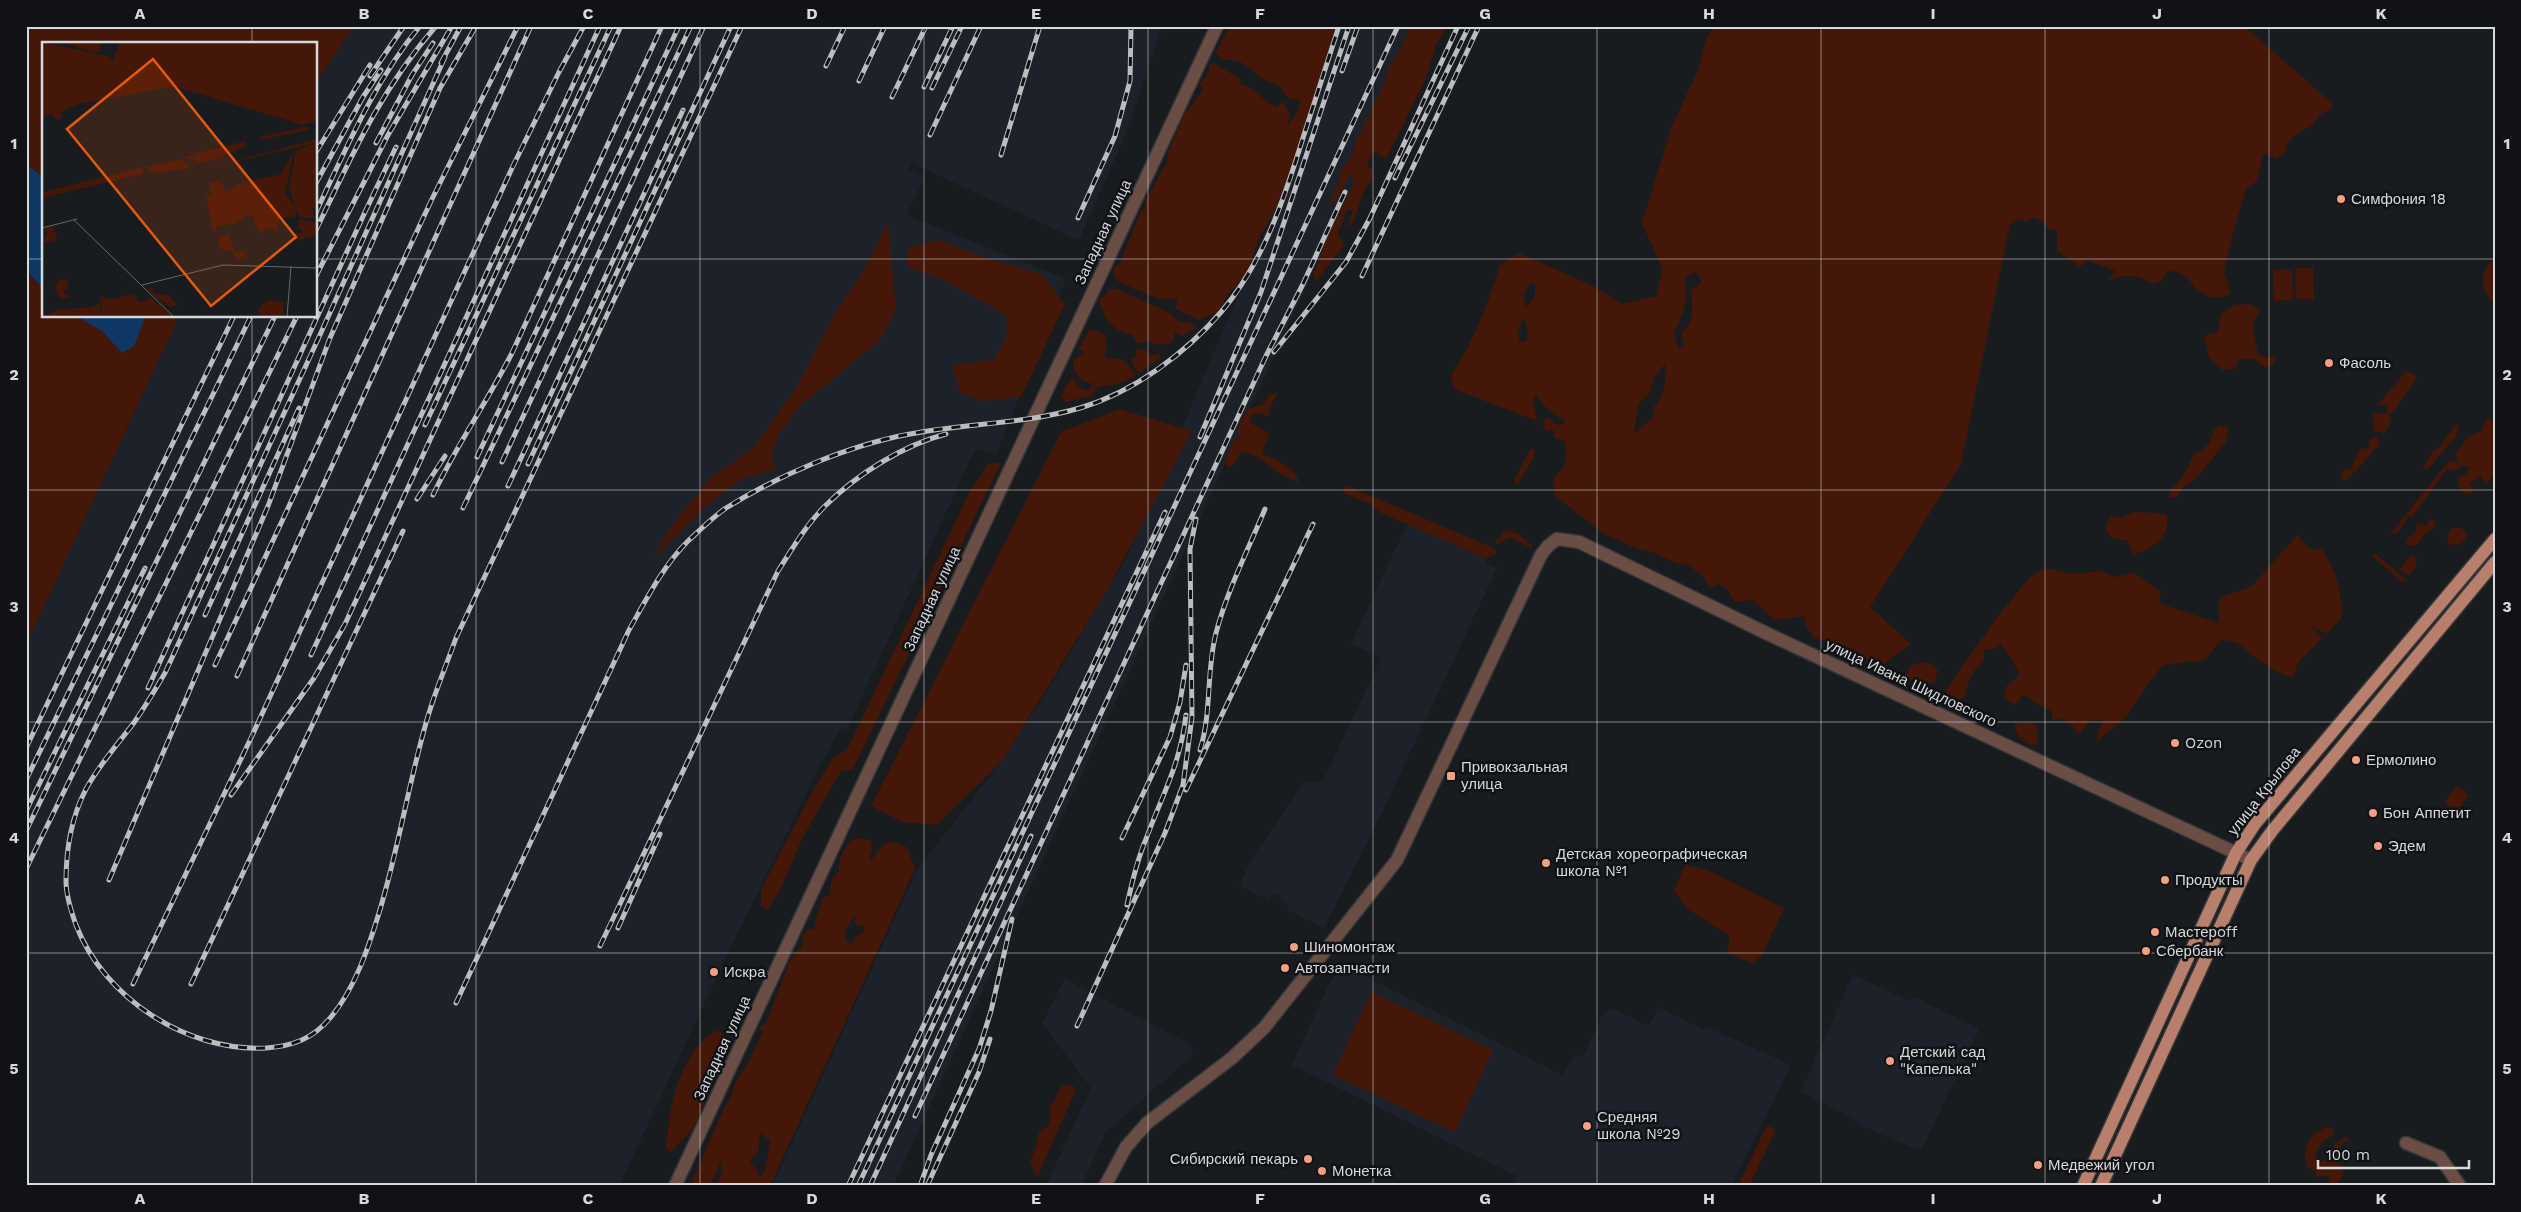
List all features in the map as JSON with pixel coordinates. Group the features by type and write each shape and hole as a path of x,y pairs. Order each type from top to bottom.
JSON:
{"main road":[{"name":"улица Крылова","path":"2083,1186 2236,853 2255,824 2495,539"},
{"name":"улица Крылова","path":"2101,1186 2251,860 2272,831 2495,562"}],"street":[{"name":"Западная улица","path":"676,1186 1218,26"},
{"name":"улица Ивана Шидловского","path":"1105,1186 1126,1147 1147,1123 1232,1058 1264,1028 1398,860 1542,554 1548,546 1558,539 1579,542 1768,634 2251,860"},
{"path":"2406,1143 2440,1157 2460,1186"}],"shaded area":[{"path":"26,26 354,26 318,79 318,42 42,42 42,176 29,166 26,170"},
{"path":"354,26 1163,26 1122,143 1079,240 911,163 909,170 925,177 906,215 1066,279 996,455 975,449 846,732 839,730 816,774 729,951 619,1186 26,1186 26,645 178,318 318,318 318,79"},
{"path":"1229,26 1335,26 1327,64 1320,73 1320,87 1313,114 1310,112 1277,206 1257,242 1248,272 1225,298 1219,311 1200,320 1175,309 1178,299 1159,299 1117,281 1113,269 1120,263 1141,211 1146,209 1145,201 1167,162 1168,152 1186,111 1203,91 1200,84 1209,73 1209,65 1214,63 1240,79 1241,84 1252,89 1272,105 1277,107 1283,101 1290,116 1287,128 1298,110 1300,99 1291,99 1283,92 1279,85 1263,79 1240,62 1223,60 1216,53"},
{"path":"1325,26 1426,26 893,1186 772,1186 918,868 996,769 1042,700 1127,557 1268,226"},
{"path":"1411,26 1448,26 1437,42 1425,80 1387,158 1380,156 1377,151 1371,155 1367,164 1372,169 1373,178 1363,192 1354,221 1347,230 1353,209 1346,211 1338,234 1344,245 1316,281 1313,274 1320,260 1324,245 1354,182 1351,174 1336,200 1329,206 1343,167 1353,155 1355,144 1386,80 1388,68 1398,54"},
{"path":"1714,26 2244,26 2333,104 2311,126 2291,140 2285,153 2277,159 2263,153 2257,181 2246,189 2224,272 2231,294 2218,298 2210,297 2195,288 2188,278 2170,269 2162,280 2154,284 2139,277 2126,276 2108,280 2116,271 2087,260 2080,267 2057,251 2057,229 2049,230 2043,222 2032,217 2027,222 2017,219 2010,224 1961,464 1870,607 1911,644 1884,664 1868,660 1846,647 1815,638 1806,627 1804,616 1774,620 1753,600 1734,602 1728,590 1719,584 1709,588 1704,577 1686,563 1678,564 1655,553 1635,548 1604,534 1555,496 1553,477 1562,470 1566,461 1564,440 1555,438 1553,430 1546,431 1543,424 1545,419 1549,418 1557,425 1565,423 1544,406 1537,395 1533,398 1537,421 1454,389 1451,375 1480,322 1500,265 1519,253 1593,286 1622,304 1657,296 1662,268 1642,223 1671,128 1698,70 1706,39","holes":["1696,272 1702,282 1691,290 1691,318 1686,328 1681,332 1684,346 1678,349 1674,332 1684,305 1686,291 1685,276","1530,283 1535,283 1535,297 1525,308 1524,294","1525,318 1528,335 1526,342 1520,342 1518,335 1518,329","1665,364 1664,388 1660,400 1653,408 1653,417 1634,434 1638,405 1650,392 1654,377"]},
{"path":"888,222 896,311 879,341 802,404 778,435 771,457 776,469 742,479 712,501 654,557 665,535 688,505 713,476 753,448 798,385 835,313 866,267"},
{"path":"939,240 989,259 1041,274 1065,304 1021,397 983,401 960,393 952,366 995,359 1007,335 1006,315 942,279 907,267 908,248"},
{"path":"2494,258 2495,304 2486,293 2483,281 2486,269"},
{"path":"2295,268 2313,268 2314,299 2296,299"},
{"path":"2292,269 2293,300 2274,301 2273,270"},
{"path":"26,270 42,287 42,318 79,318 102,331 122,353 144,320 143,318 178,318 26,645"},
{"path":"1117,289 1170,313 1178,321 1190,323 1196,328 1182,336 1175,332 1174,340 1166,345 1159,342 1155,346 1149,341 1137,343 1133,335 1114,327 1103,312 1099,299 1105,296 1108,290"},
{"path":"2249,304 2260,310 2252,325 2258,355 2275,358 2274,365 2266,368 2255,359 2239,359 2235,369 2222,370 2209,357 2204,336 2218,332 2221,314 2235,305"},
{"path":"1089,330 1098,331 1105,336 1107,347 1104,355 1108,359 1118,359 1128,364 1136,375 1118,383 1099,386 1091,396 1066,402 1061,396 1072,377 1078,386 1087,391 1093,384 1081,380 1073,369 1074,360 1083,353 1083,350 1078,350"},
{"path":"1145,349 1148,355 1159,354 1161,357 1140,373 1135,369 1131,359 1136,357 1136,350"},
{"path":"2405,372 2410,372 2418,377 2397,407 2389,415 2391,421 2385,433 2374,431 2373,414 2381,413 2385,415 2388,409 2386,405 2377,406"},
{"path":"1278,393 1268,411 1270,415 1253,414 1250,419 1254,425 1269,434 1262,453 1279,461 1294,472 1299,483 1279,473 1258,457 1241,451 1236,462 1228,468 1225,461 1233,441 1239,438 1239,426 1244,414 1250,409 1265,403 1268,395"},
{"path":"1120,409 1192,431 1106,592 1002,761 937,825 902,822 871,806 1061,432"},
{"path":"2488,416 2495,425 2495,474 2485,484 2480,476 2469,484 2474,492 2466,495 2459,487 2458,478 2467,474 2469,467 2461,465 2455,471 2447,469 2412,517 2407,516 2405,524 2397,533 2391,533 2449,461 2458,463 2455,455 2469,436 2482,431"},
{"path":"2456,424 2459,426 2457,435 2427,470 2423,468 2434,449 2438,449"},
{"path":"2220,425 2228,428 2226,442 2195,480 2183,487 2177,497 2170,497 2169,493 2184,474 2195,453 2207,445 2213,431"},
{"path":"2377,437 2380,444 2346,481 2341,480 2341,471 2351,469 2360,449 2368,448 2370,438"},
{"path":"1535,449 1534,457 1517,485 1514,480 1530,450"},
{"path":"989,463 1001,463 853,769 841,771 803,837 779,892 768,910 761,906 761,889 815,787 834,757 847,750 970,491"},
{"path":"1345,485 1489,546 1496,550 1496,555 1485,558 1381,513 1371,504 1343,493"},
{"path":"2134,512 2167,515 2167,523 2166,530 2159,541 2153,546 2133,555 2128,541 2113,538 2105,529 2110,516 2120,518"},
{"path":"2431,519 2436,522 2434,528 2425,533 2417,544 2409,546 2406,543 2408,537 2415,534 2417,523 2426,526"},
{"path":"1407,524 1485,558 1487,564 1497,568 1375,827 1324,928 1286,909 1289,904 1279,899 1280,895 1274,892 1269,900 1239,886 1252,858 1304,783 1323,781 1381,658 1351,644"},
{"path":"2452,528 2461,528 2467,533 2465,540 2459,544 2448,545 2447,536"},
{"path":"2302,530 2298,536 2310,549 2322,549 2331,566 2341,598 2342,617 2326,634 2311,625 2322,638 2297,664 2293,678 2265,665 2239,644 2223,640 2218,643 2205,660 2163,665 2125,718 2096,742 2102,720 2089,721 2079,734 2072,725 2059,718 2053,722 2051,711 2023,695 2015,705 2004,698 2006,687 2020,674 2000,644 1996,648 1984,650 1984,661 1970,678 1964,699 1941,697 1998,616 2029,578 2044,568 2074,574 2101,571 2115,577 2134,573 2161,592 2159,603 2219,623 2219,598 2252,586"},
{"path":"1502,532 1517,533 1531,544 1531,548 1510,537 1498,544 1494,542 1502,536"},
{"path":"2376,554 2407,580 2402,582 2372,556"},
{"path":"2411,555 2417,558 2416,567 2409,575 2399,570"},
{"path":"1919,663 1929,663 1938,670 1935,681 1920,684 1906,676 1910,666"},
{"path":"2027,722 2037,725 2037,744 2031,745 2022,740 2015,731 2015,724"},
{"path":"2457,786 2469,795 2456,811 2444,802"},
{"path":"857,838 871,841 870,862 883,845 890,841 907,847 915,869 770,1186 715,1186 722,1174 721,1161 710,1186 690,1186 725,1106 730,1100 736,1082 762,1033 760,1027 766,1023 790,961 804,943 802,935 807,930 815,928 822,898 830,895 831,882 839,871 841,857 846,847","holes":["855,915 855,925 864,927 865,933 856,936 853,944 845,940 845,931","760,1132 770,1142 765,1170 759,1179 758,1171 750,1163 752,1157 758,1153"]},
{"path":"1685,864 1710,871 1784,908 1761,957 1752,963 1727,953 1730,936 1689,910 1674,891"},
{"name":"Средняя школа №29","path":"1342,965 1563,1075 1575,1053 1583,1057 1602,1015 1612,1008 1649,1026 1658,1007 1703,1029 1707,1027 1791,1065 1731,1186 1513,1186 1517,1176 1292,1065 1329,984"},
{"name":"Детский сад \"Капелька\"","path":"1853,975 1910,1001 1914,997 1979,1029 1921,1151 1857,1124 1855,1119 1801,1092"},
{"path":"1065,979 1191,1045 1193,1055 1106,1132 1081,1186 1046,1186 1091,1088 1042,1023"},
{"path":"1371,992 1493,1050 1455,1132 1333,1075"},
{"path":"716,1030 724,1035 728,1048 693,1129 671,1152 666,1148 670,1115 678,1083 693,1053"},
{"path":"1062,1085 1074,1086 1075,1092 1037,1177 1030,1161 1036,1147 1039,1131 1050,1125 1050,1108"},
{"path":"1767,1125 1776,1130 1749,1186 1738,1186"},
{"path":"2328,1126 2332,1128 2334,1135 2321,1144 2315,1159 2322,1162 2330,1157 2335,1148 2334,1144 2347,1136 2349,1143 2344,1140 2334,1162 2344,1167 2342,1177 2334,1186 2328,1185 2330,1175 2316,1177 2316,1171 2308,1168 2305,1154 2311,1138"}],"water":[{"path":"29,166 42,176 42,287 26,270 26,170"},
{"path":"79,318 143,318 144,320 134,346 122,353 102,331"}],"railway":[{"path":"370,76 404,26"},
{"path":"318,208 375,92 420,26"},
{"path":"318,226 355,149 383,98 436,26"},
{"path":"318,272 388,135 452,26"},
{"path":"441,63 461,26"},
{"path":"109,880 268,506 330,338 440,88 476,26"},
{"path":"215,665 432,199 518,26"},
{"path":"237,676 531,26"},
{"path":"133,984 251,738 513,166 584,26"},
{"path":"311,655 600,26"},
{"path":"425,425 611,26"},
{"path":"231,795 314,678 345,624 621,26"},
{"path":"433,495 512,353 662,26"},
{"path":"477,457 679,26"},
{"path":"463,508 691,26"},
{"path":"502,462 704,26"},
{"path":"528,464 731,26"},
{"path":"445,57 165,673 137,718 91,780 81,799 71,834 67,857 67,892 76,925 89,951 106,976 128,997 152,1015 179,1030 207,1041 236,1047 266,1048 302,1040 324,1025 340,1006 354,981 379,913 426,723 456,638 742,26"},
{"path":"826,66 845,26"},
{"path":"859,81 885,26"},
{"path":"892,97 926,26"},
{"path":"924,87 953,26"},
{"path":"932,88 962,26"},
{"path":"930,135 981,26"},
{"path":"1001,155 1040,26"},
{"path":"1078,218 1115,136 1130,81 1131,26"},
{"path":"456,1003 629,630 671,561 688,541 726,508 769,484 815,463 863,446 910,434 1038,417 1080,408 1120,392 1158,369 1175,356 1208,327 1222,311 1237,292 1261,250 1288,184 1339,26"},
{"path":"1200,437 1261,292 1349,26"},
{"path":"1342,71 1358,26"},
{"path":"858,1186 1398,26"},
{"path":"1274,352 1346,262 1370,218 1458,26"},
{"path":"1395,178 1469,26"},
{"path":"1362,276 1479,26"},
{"path":"376,143 412,75 433,43"},
{"path":"318,149 370,65"},
{"path":"318,179 363,97 381,70"},
{"path":"508,486 683,110"},
{"path":"318,315 396,147"},
{"path":"915,1116 1266,356 1303,284 1345,192"},
{"path":"26,748 233,318"},
{"path":"26,780 250,318"},
{"path":"26,831 274,318"},
{"path":"26,869 296,318"},
{"path":"148,688 317,318"},
{"path":"205,615 299,408"},
{"path":"600,946 778,571 800,537 837,494 866,472 897,453 946,434"},
{"path":"417,499 445,456"},
{"path":"1200,750 1204,736 1211,662 1216,633 1232,586 1265,509"},
{"path":"848,1186 1165,512"},
{"path":"1077,1026 1165,833 1183,785 1192,717 1190,549 1196,519"},
{"path":"1186,790 1313,524"},
{"path":"191,984 403,531"},
{"path":"26,811 145,568"},
{"path":"1122,838 1170,737 1180,702 1186,665"},
{"path":"1127,905 1140,855 1180,749 1186,715"},
{"path":"618,928 660,834"},
{"path":"870,1186 1031,836"},
{"path":"920,1186 931,1155 979,1049 991,1011 1012,919"},
{"path":"927,1186 979,1072 990,1039"}],"place":[{"name":"Симфония 18","path":"2341,199"},
{"name":"Фасоль","path":"2329,363"},
{"name":"Ozon","path":"2175,743"},
{"name":"Ермолино","path":"2356,760"},
{"name":"Привокзальная улица","path":"1451,776"},
{"name":"Бон Аппетит","path":"2373,813"},
{"name":"Эдем","path":"2378,846"},
{"name":"Детская хореографическая школа №1","path":"1546,863"},
{"name":"Продукты","path":"2165,880"},
{"name":"Мастерoff","path":"2155,932"},
{"name":"Шиномонтаж","path":"1294,947"},
{"name":"Сбербанк","path":"2146,951"},
{"name":"Автозапчасти","path":"1285,968"},
{"name":"Искра","path":"714,972"},
{"name":"Детский сад \"Капелька\"","path":"1890,1061"},
{"name":"Средняя школа №29","path":"1587,1126"},
{"name":"Сибирский пекарь","path":"1308,1159"},
{"name":"Медвежий угол","path":"2038,1165"},
{"name":"Монетка","path":"1322,1171"}]}
